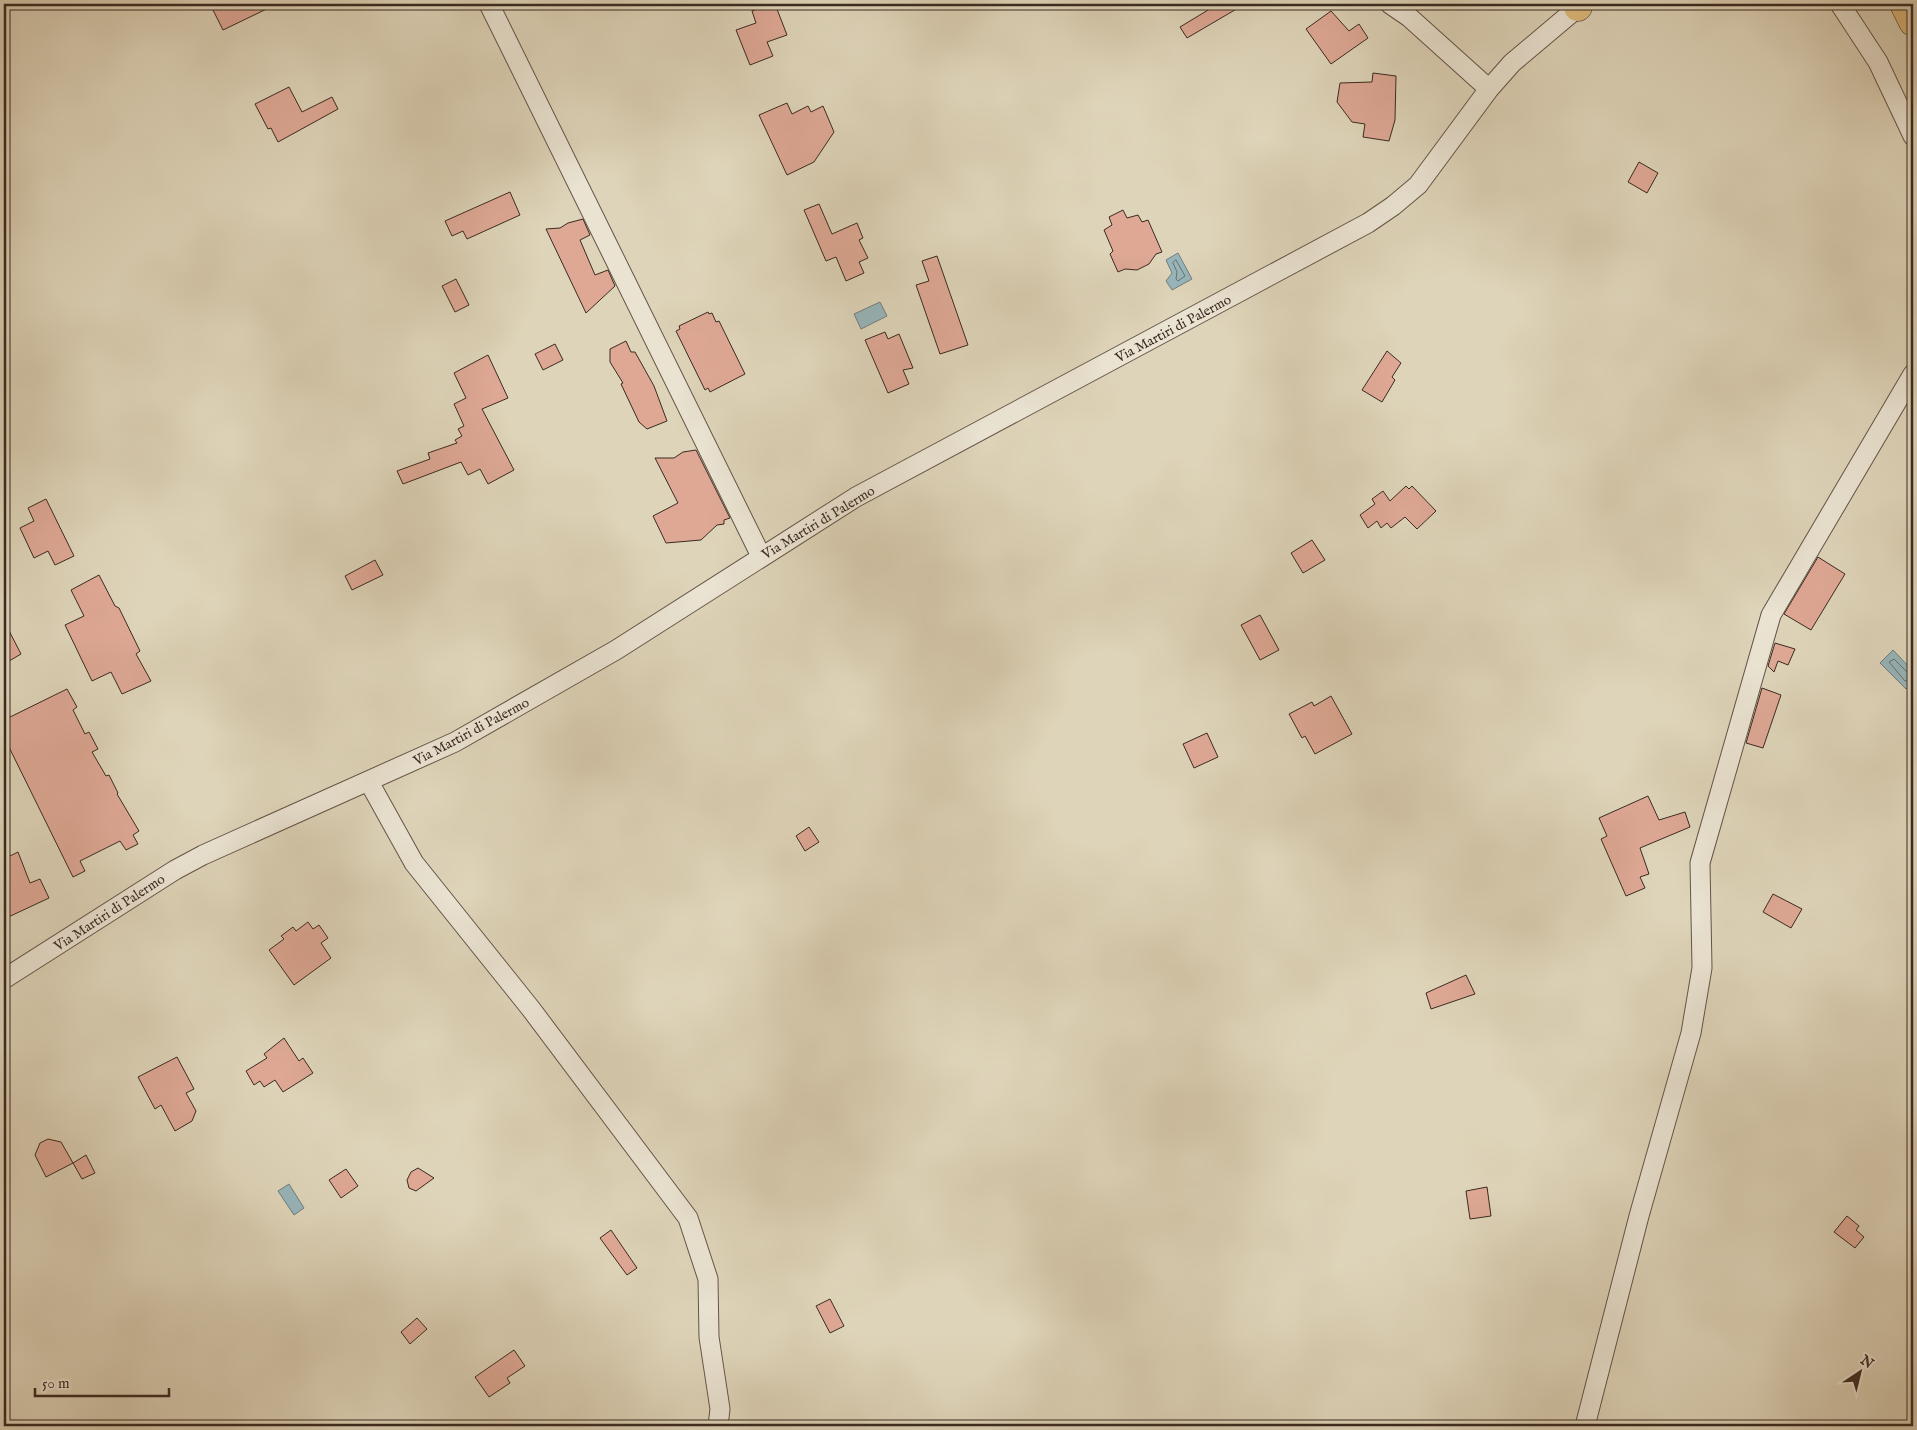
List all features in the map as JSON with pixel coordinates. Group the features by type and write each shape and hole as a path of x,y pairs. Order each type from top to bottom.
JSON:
{"highway":[{"path":"1904,4 1913,22"}],"street":[{"path":"489,4 761,556"},
{"path":"1390,4 1409,17 1489,89"},
{"path":"1840,4 1878,62 1913,136"},
{"name":"Via Martiri di Palermo","path":"4,979 192,861 455,742 616,650 856,497 1368,223 1407,196 1418,185 1489,89 1530,46 1580,5"},
{"path":"1585,1426 1639,1216 1691,1033 1702,968 1700,863 1771,615 1913,374"},
{"path":"369,782 414,862 530,1009 688,1218 708,1279 709,1337 720,1409 718,1426"}],"water":[{"path":"1178,253 1192,279 1172,290 1166,281 1172,273 1166,260"},
{"path":"880,302 887,316 861,329 854,314"},
{"path":"1893,650 1913,671 1913,682 1906,689 1880,663"},
{"path":"289,1184 304,1208 294,1215 278,1191"}],"building":[{"path":"210,4 277,4 223,30"},
{"path":"775,4 787,35 767,42 773,56 750,65 736,30 756,23 752,11"},
{"path":"1218,4 1245,4 1187,38 1180,27"},
{"path":"1331,11 1349,31 1359,24 1368,38 1331,64 1306,29"},
{"path":"1373,73 1396,76 1395,120 1389,141 1363,137 1365,124 1352,122 1337,102 1340,83 1372,82"},
{"path":"289,87 302,112 332,97 338,109 278,142 271,128 268,129 255,104"},
{"path":"787,103 792,114 808,106 811,112 823,106 834,132 814,162 787,175 759,115"},
{"path":"1639,162 1658,173 1647,193 1628,182"},
{"path":"510,192 520,215 467,239 463,231 452,236 445,221"},
{"path":"819,204 832,234 857,223 863,238 859,240 868,258 859,262 864,273 846,281 836,257 826,261 804,210"},
{"path":"1123,210 1127,218 1138,215 1142,222 1148,220 1162,252 1156,254 1149,264 1137,270 1125,269 1118,272 1110,254 1113,251 1104,230 1112,225 1109,217"},
{"path":"583,219 590,235 580,240 595,275 608,270 615,286 586,313 546,229 560,228 568,223"},
{"path":"937,256 968,345 940,354 916,285 929,281 922,261"},
{"path":"456,279 469,305 455,312 442,286"},
{"path":"708,312 709,314 712,313 716,322 719,321 745,374 710,392 708,388 705,390 676,331 680,329 679,326"},
{"path":"885,332 888,339 899,334 913,368 903,370 909,384 888,393 865,340"},
{"path":"626,341 631,352 635,352 654,386 667,421 647,429 639,422 621,384 623,383 610,362 610,349"},
{"path":"555,344 563,360 543,370 535,354"},
{"path":"1387,351 1401,363 1392,377 1395,380 1382,402 1362,390"},
{"path":"488,355 508,398 482,409 514,470 488,484 480,469 468,475 461,462 403,484 397,471 430,459 428,453 457,443 455,440 462,436 458,429 464,426 454,404 466,398 454,373"},
{"path":"696,450 730,518 724,520 724,524 717,525 701,540 666,543 653,516 678,503 655,458 674,458 683,452"},
{"path":"1406,486 1409,489 1412,486 1436,511 1417,529 1405,517 1391,528 1387,523 1381,528 1377,521 1368,528 1360,515 1375,504 1372,499 1383,491 1390,501"},
{"path":"46,499 74,556 55,565 48,551 34,558 20,528 34,521 28,508"},
{"path":"1312,540 1325,560 1303,573 1291,553"},
{"path":"1818,557 1845,574 1811,630 1784,614"},
{"path":"375,560 383,575 352,590 345,576"},
{"path":"99,575 115,606 119,608 140,651 136,654 151,681 122,694 111,672 92,681 65,625 84,616 71,590"},
{"path":"1260,615 1279,650 1260,660 1241,625"},
{"path":"4,621 21,654 4,664"},
{"path":"1775,643 1795,649 1788,665 1778,661 1774,672 1768,666"},
{"path":"1762,688 1781,695 1763,748 1746,743"},
{"path":"67,689 77,707 73,710 85,734 89,732 98,749 92,752 106,776 109,775 117,794 139,831 133,835 138,844 126,850 120,841 80,861 85,871 73,877 4,737 4,720"},
{"path":"1331,696 1352,734 1315,754 1305,736 1302,738 1289,714 1312,702 1314,706"},
{"path":"1207,733 1218,757 1194,768 1183,744"},
{"path":"1648,796 1659,820 1685,812 1690,827 1640,848 1649,874 1640,877 1645,888 1626,896 1601,839 1607,836 1599,818"},
{"path":"809,827 819,842 805,851 796,836"},
{"path":"18,852 30,883 40,879 49,898 4,919 4,859"},
{"path":"1773,894 1802,909 1791,928 1763,912"},
{"path":"308,922 313,929 319,925 328,938 321,943 331,958 294,985 269,950 284,939 281,936 293,927 296,931"},
{"path":"1466,975 1475,994 1431,1009 1426,993"},
{"path":"284,1038 299,1061 303,1058 313,1073 283,1092 275,1080 264,1087 260,1081 254,1085 246,1071 267,1058 264,1054"},
{"path":"177,1057 194,1089 186,1093 196,1111 192,1121 175,1131 161,1105 155,1109 138,1077"},
{"path":"48,1139 61,1142 73,1163 46,1177 35,1155 40,1143"},
{"path":"86,1155 95,1173 82,1179 73,1163"},
{"path":"418,1168 434,1178 416,1191 409,1188 407,1180 411,1172"},
{"path":"346,1169 358,1186 341,1198 329,1180"},
{"path":"1487,1187 1491,1216 1470,1219 1466,1191"},
{"path":"1847,1216 1859,1226 1856,1230 1864,1237 1855,1248 1834,1232"},
{"path":"611,1230 637,1268 627,1275 600,1238"},
{"path":"830,1299 844,1326 830,1333 816,1306"},
{"path":"417,1318 427,1329 410,1344 401,1332"},
{"path":"514,1350 525,1366 507,1378 510,1383 489,1397 475,1377"}]}
